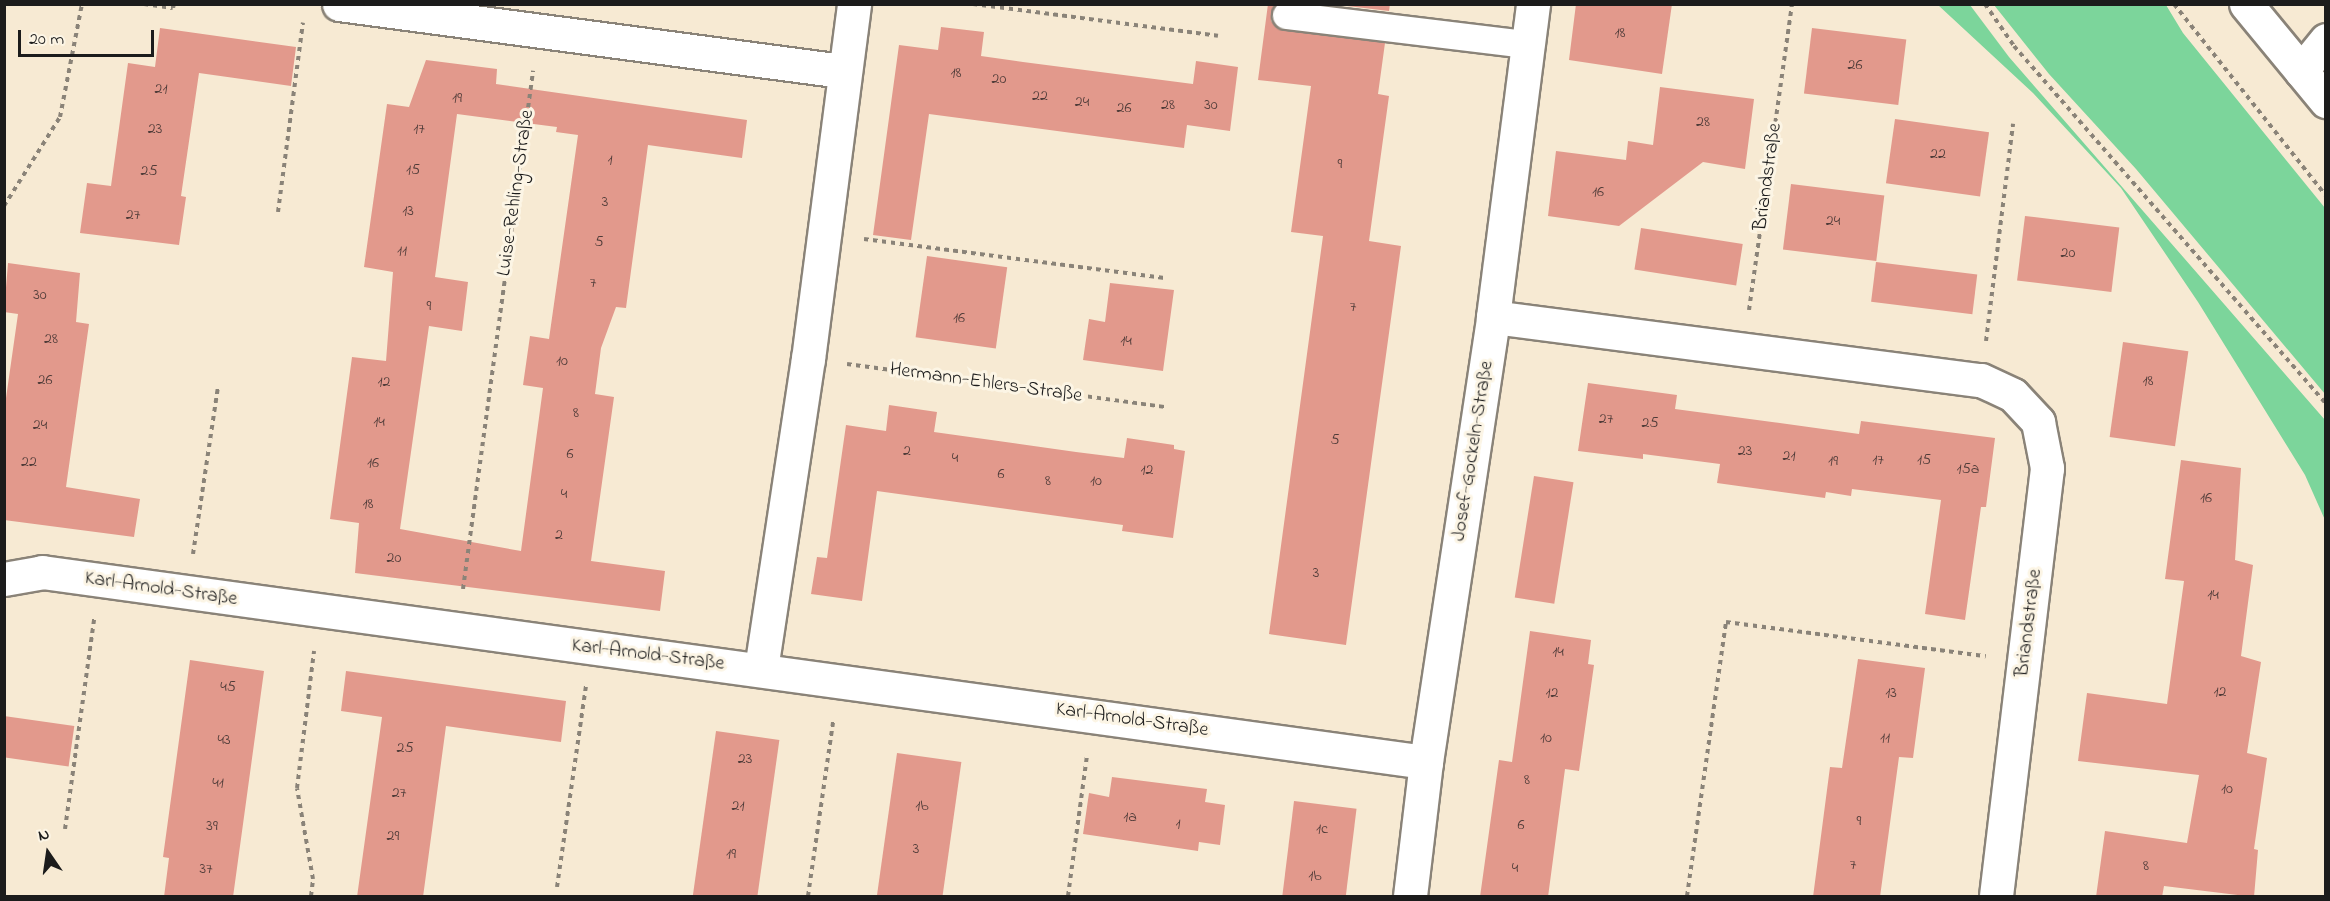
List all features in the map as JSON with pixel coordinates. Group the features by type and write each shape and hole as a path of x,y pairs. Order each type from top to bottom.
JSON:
{"street":[{"path":"339,4 538,34 842,71"},
{"path":"761,669 808,359 825,233 842,71 854,4"},
{"name":"Josef-Gockeln-Straße","path":"1410,897 1426,762 1493,317 1533,4"},
{"path":"2246,4 2325,101"},
{"path":"2301,71 2325,40"},
{"name":"Briandstraße","path":"1493,317 1981,380 2013,395 2038,422 2047,468 1996,897"},
{"name":"Karl-Arnold-Straße","path":"4,579 42,572 318,613 761,669 838,682 1092,714 1426,762"}],"lane":[{"path":"1286,15 1527,44"}],"path":[{"path":"4,206 60,117 82,4"},
{"path":"144,4 173,8 174,4"},
{"path":"973,4 1218,36"},
{"name":"Briandstraße","path":"1744,350 1792,4"},
{"path":"1985,4 2014,46 2325,404"},
{"path":"2174,4 2324,195"},
{"path":"278,212 303,15"},
{"name":"Luise-Rehling-Straße","path":"457,632 538,34"},
{"path":"1981,380 2013,124"},
{"path":"2325,176 2325,226"},
{"path":"825,233 1164,278"},
{"name":"Hermann-Ehlers-Straße","path":"808,359 1164,407"},
{"path":"188,593 218,387"},
{"path":"65,829 99,580"},
{"path":"310,897 313,879 297,788 318,613"},
{"path":"1687,897 1725,622 2025,661"},
{"path":"557,887 591,648"},
{"path":"808,897 838,682"},
{"path":"1068,897 1092,714"}],"green space":[{"path":"1938,5 1970,5 2009,57 2325,420 2325,520 2305,475 2198,302 2121,188 2033,93"},
{"path":"1994,5 2166,5 2183,33 2325,208 2325,394 2136,169 2049,74"}],"building":[{"path":"1268,4 1275,4 1271,21 1284,30 1385,43 1378,94 1389,96 1369,241 1401,246 1346,645 1269,634 1323,236 1291,232 1311,86 1258,80"},
{"path":"1331,4 1390,4 1389,11"},
{"path":"1576,4 1672,4 1662,74 1569,60"},
{"path":"941,27 984,32 981,56 1023,62 1193,84 1196,61 1238,67 1230,131 1187,125 1184,148 929,114 911,240 873,235 899,45 938,50"},
{"path":"160,28 296,47 291,86 199,73 181,196 186,197 179,245 80,233 87,183 111,186 128,63 155,67"},
{"path":"1812,28 1906,40 1898,105 1804,94"},
{"path":"426,60 497,69 496,84 747,120 742,158 648,145 626,308 616,307 601,348 595,394 614,397 591,561 665,571 660,611 355,573 359,523 330,519 352,357 386,361 393,272 364,267 387,104 409,107","holes":["457,114 557,127 556,132 578,135 549,339 530,336 523,385 543,388 521,551 400,529 429,326 462,331 468,282 435,277"]},
{"path":"1660,87 1754,99 1745,169 1703,162 1619,226 1548,216 1556,151 1626,160 1628,141 1653,145"},
{"path":"1895,119 1989,132 1980,197 1886,183"},
{"path":"1791,184 1884,195 1876,261 1783,250"},
{"path":"2025,216 2119,228 2111,292 2017,281"},
{"path":"1641,228 1743,244 1736,286 1634,269"},
{"path":"927,256 1007,267 996,348 916,337"},
{"path":"1876,262 1977,274 1972,314 1871,302"},
{"path":"8,263 80,273 76,322 89,324 66,487 140,499 134,537 4,520 4,412 18,314 4,312"},
{"path":"1110,283 1174,290 1163,371 1083,360 1089,319 1105,322"},
{"path":"2123,342 2188,351 2175,446 2110,437"},
{"path":"1588,383 1677,395 1675,409 1859,434 1861,421 1995,438 1986,507 1981,507 1965,620 1925,614 1941,500 1852,489 1851,496 1826,492 1825,498 1717,483 1720,464 1643,454 1643,459 1578,451"},
{"path":"889,405 937,412 934,432 1076,452 1124,458 1127,438 1174,445 1174,449 1185,451 1173,538 1122,531 1123,525 877,491 862,601 811,594 817,557 827,558 846,425 886,431"},
{"path":"2181,460 2241,468 2235,560 2253,565 2241,656 2261,662 2247,753 2267,758 2254,849 2258,850 2254,897 2164,886 2162,897 2096,897 2105,831 2187,843 2199,775 2078,761 2087,693 2167,704 2184,581 2165,579"},
{"path":"1534,476 1574,482 1554,604 1515,597"},
{"path":"1530,631 1591,640 1588,664 1594,665 1579,771 1565,769 1548,897 1480,897 1499,760 1512,762"},
{"path":"1858,659 1925,668 1913,758 1899,757 1880,897 1813,897 1830,767 1842,768"},
{"path":"190,660 264,671 233,897 164,897 169,858 163,857"},
{"path":"346,671 566,701 561,742 446,726 423,897 357,897 382,717 341,711"},
{"path":"4,716 74,726 69,766 4,757"},
{"path":"716,731 779,740 757,896 693,896"},
{"path":"897,753 961,762 943,896 877,896"},
{"path":"1112,777 1207,789 1205,802 1225,805 1220,845 1199,842 1198,851 1083,834 1089,793 1109,797"},
{"path":"1294,801 1357,809 1346,896 1282,896"}]}
